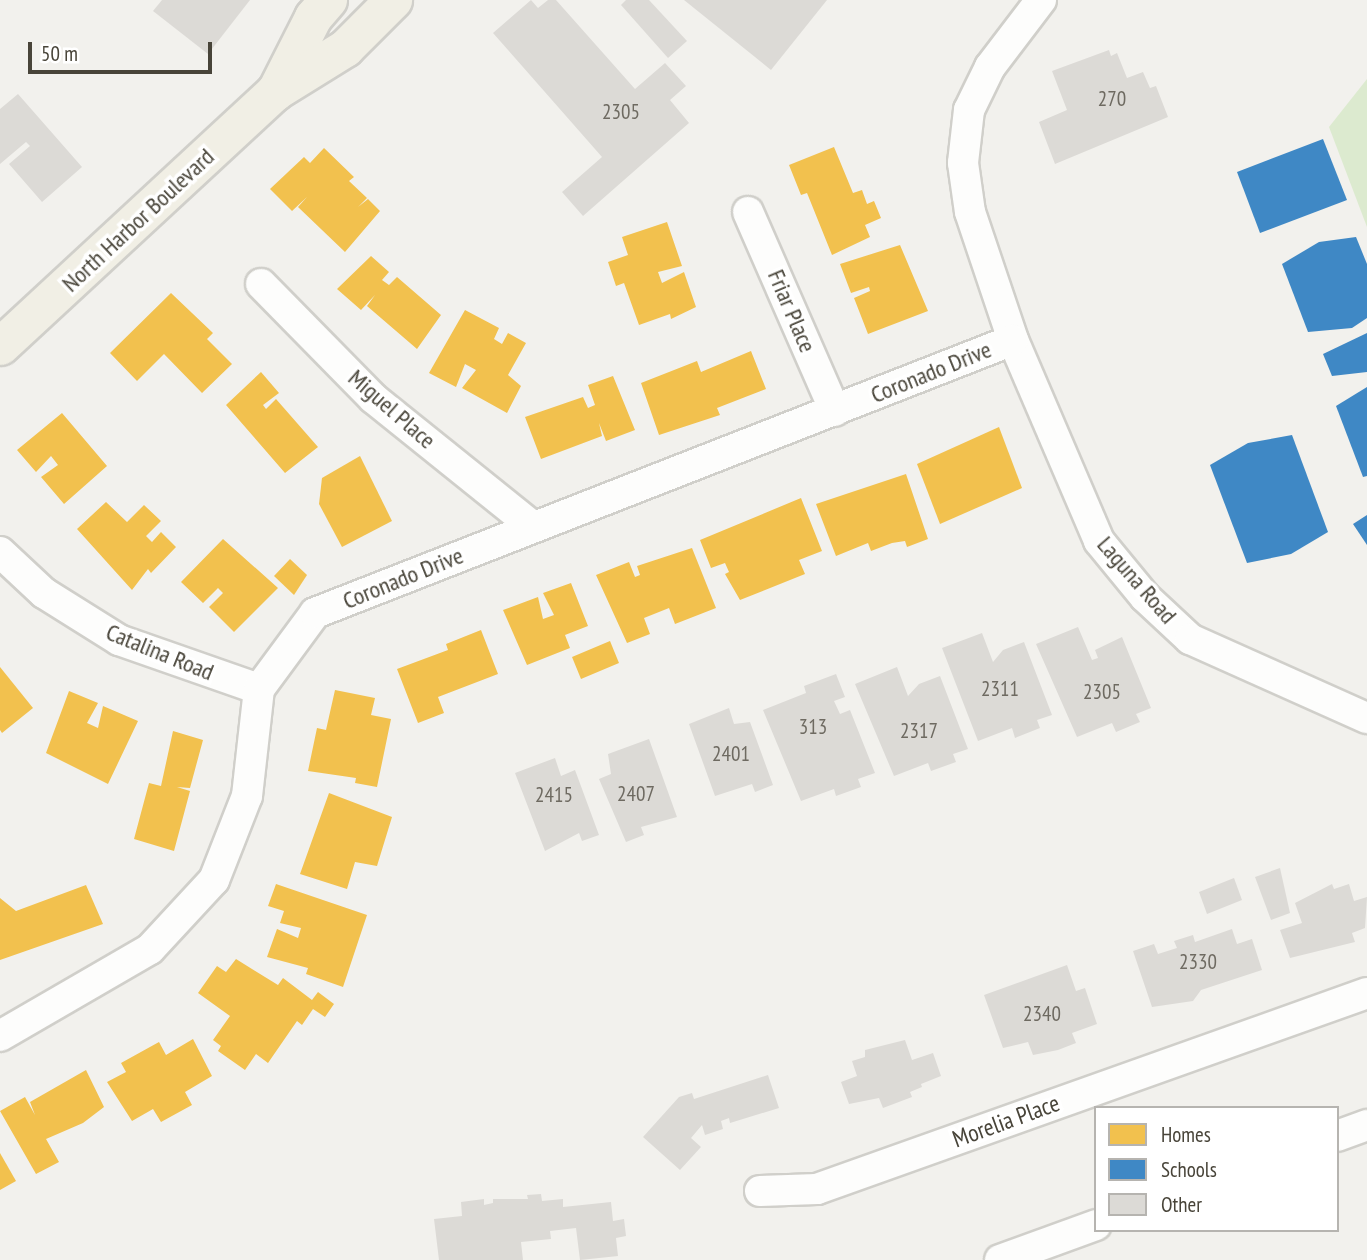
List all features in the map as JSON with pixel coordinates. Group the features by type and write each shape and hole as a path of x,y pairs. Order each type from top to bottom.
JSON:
{"main road":[{"name":"North Harbor Boulevard","path":"274,93 313,17 328,0"},
{"name":"North Harbor Boulevard","path":"0,346 274,93 345,47 393,0"}],"street":[{"name":"Laguna Road","path":"1041,0 989,67 974,100 963,163 970,212 1013,340 1099,541 1145,597 1190,639 1367,718"},
{"name":"Friar Place","path":"748,212 835,411"},
{"name":"Miguel Place","path":"261,284 373,398 531,525"},
{"name":"Coronado Drive","path":"0,1036 150,949 214,880 247,796 259,689 315,613 531,525 835,411 1013,340"},
{"name":"Catalina Road","path":"0,552 44,593 119,640 259,689"},
{"name":"Morelia Place","path":"760,1191 817,1189 1367,993"},
{"path":"1339,1135 1367,1125"},
{"path":"1000,1260 1094,1226"}],"green space":[{"path":"1367,79 1367,227 1329,127"}],"building: Homes":[{"path":"834,147 853,193 862,190 867,204 874,201 881,218 865,225 870,237 832,255 807,193 801,195 789,165"},
{"path":"324,148 354,177 349,181 367,198 358,207 368,199 380,211 345,252 298,207 307,197 292,211 270,189 304,157 310,163"},
{"path":"667,222 682,266 658,272 662,283 684,272 696,307 671,319 670,314 639,325 624,283 616,286 608,262 628,255 622,237"},
{"path":"900,245 928,311 868,334 854,298 870,291 869,287 851,293 840,264"},
{"path":"371,256 389,272 382,280 389,285 397,277 441,315 417,349 367,306 375,295 361,310 337,289"},
{"path":"171,293 213,333 207,339 232,364 202,393 164,354 137,381 110,353"},
{"path":"465,310 499,328 494,339 502,344 508,333 526,343 508,375 521,386 507,413 462,388 476,370 465,364 456,387 429,373"},
{"path":"751,351 766,389 717,408 720,415 659,435 641,383 697,361 701,372"},
{"path":"261,372 279,393 263,405 266,409 276,399 318,447 285,473 226,405"},
{"path":"613,376 635,430 606,441 599,423 602,436 541,459 525,417 583,397 588,408 595,405 588,385"},
{"path":"62,413 107,466 64,504 41,477 58,465 51,456 36,472 17,450"},
{"path":"999,427 1022,488 940,524 917,464"},
{"path":"360,456 392,521 342,547 319,504 322,478"},
{"path":"906,474 928,539 907,547 905,541 892,543 871,551 868,543 836,556 816,504"},
{"path":"801,498 822,551 799,560 805,574 740,600 725,574 729,572 725,563 711,568 700,540"},
{"path":"106,502 127,522 144,505 161,521 146,536 152,542 161,532 176,547 151,573 148,569 132,590 77,529"},
{"path":"223,539 278,588 234,632 209,607 223,593 218,588 203,603 181,582"},
{"path":"692,548 716,608 675,624 669,608 644,618 650,634 627,643 596,575 629,562 635,577 640,575 637,566"},
{"path":"290,559 307,575 294,595 274,576"},
{"path":"571,583 588,626 565,635 570,648 527,665 503,610 538,597 543,619 554,615 543,593"},
{"path":"481,630 498,674 438,697 444,713 418,723 397,669 448,650 446,644"},
{"path":"610,641 619,663 581,679 572,657"},
{"path":"0,667 33,708 2,733 0,730"},
{"path":"335,690 375,698 371,715 391,719 377,787 355,783 356,778 308,771 317,728 326,730"},
{"path":"69,691 98,703 87,723 98,728 103,706 138,721 108,784 46,753"},
{"path":"173,731 203,740 190,788 177,787 190,791 174,851 134,839 149,783 161,786"},
{"path":"329,793 392,817 377,866 355,862 347,889 300,874"},
{"path":"276,884 367,915 343,987 306,974 308,968 267,957 277,929 298,938 301,928 280,923 284,911 268,906"},
{"path":"86,885 103,924 0,960 0,898 16,911"},
{"path":"236,959 278,985 283,978 312,1000 318,992 334,1004 325,1017 313,1009 302,1025 297,1021 268,1063 256,1054 245,1070 218,1051 221,1046 213,1040 230,1016 198,993 217,966 226,972"},
{"path":"193,1039 212,1076 185,1092 192,1105 161,1122 153,1109 132,1121 107,1082 126,1072 121,1063 159,1042 166,1055"},
{"path":"86,1070 104,1107 83,1123 46,1139 59,1162 36,1174 0,1111 25,1097 35,1115 30,1102"},
{"path":"0,1153 16,1181 0,1190"}],"building: Schools":[{"path":"1323,139 1347,200 1260,233 1237,172"},
{"path":"1356,237 1367,264 1367,318 1352,328 1308,332 1282,264 1319,242"},
{"path":"1367,333 1367,372 1332,376 1323,354"},
{"path":"1367,387 1367,476 1363,477 1336,406"},
{"path":"1292,435 1328,532 1291,554 1247,563 1210,465 1248,443"},
{"path":"1367,515 1367,545 1353,524"}],"building: Other":[{"path":"162,0 250,0 208,54 153,11"},
{"path":"531,0 538,8 548,0 556,0 635,89 665,63 686,86 670,100 689,123 583,216 562,192 602,157 493,33"},
{"path":"626,0 649,0 687,41 668,58 621,5"},
{"path":"684,0 827,0 771,70"},
{"path":"1109,50 1111,56 1117,53 1127,78 1143,72 1150,88 1156,86 1168,117 1055,164 1039,122 1067,110 1052,71"},
{"path":"18,94 82,167 42,202 9,164 30,146 26,142 0,164 0,109"},
{"path":"1078,627 1092,660 1098,658 1095,650 1122,637 1151,708 1136,714 1140,722 1116,732 1112,723 1077,737 1036,644"},
{"path":"982,633 993,662 1003,650 1024,642 1052,715 1037,720 1040,728 1015,738 1012,728 978,741 942,648"},
{"path":"897,667 908,696 919,684 940,676 968,749 953,754 956,762 931,771 928,763 894,776 855,684"},
{"path":"836,674 845,697 834,701 840,714 850,710 875,773 858,779 861,787 836,796 834,789 801,801 763,710 806,693 804,686"},
{"path":"729,708 734,724 750,722 773,785 755,792 752,784 715,796 689,724"},
{"path":"649,739 677,817 641,827 644,835 626,842 599,779 611,774 608,754"},
{"path":"555,758 561,776 575,770 599,835 582,841 579,833 545,851 515,773"},
{"path":"1280,868 1290,913 1271,920 1255,877"},
{"path":"1234,878 1242,900 1207,914 1199,892"},
{"path":"1332,884 1334,889 1349,884 1354,901 1367,897 1365,928 1352,933 1355,942 1290,958 1280,930 1302,923 1295,903"},
{"path":"1232,929 1237,944 1252,939 1262,970 1201,990 1193,1001 1152,1007 1133,951 1154,944 1158,954 1177,948 1174,941 1193,935 1195,942"},
{"path":"1067,965 1076,991 1085,988 1097,1024 1072,1033 1076,1043 1058,1050 1033,1055 1028,1042 1003,1048 984,995"},
{"path":"905,1040 912,1060 933,1053 941,1076 921,1084 922,1087 910,1092 912,1097 883,1108 879,1098 849,1104 841,1082 857,1076 852,1061 865,1057 865,1050"},
{"path":"768,1075 779,1108 730,1123 729,1118 721,1121 723,1129 705,1135 702,1125 691,1138 701,1147 680,1170 643,1137 679,1097 692,1093 694,1099"},
{"path":"541,1194 542,1201 563,1199 563,1207 611,1202 613,1221 624,1219 626,1236 616,1238 618,1256 580,1260 576,1228 550,1231 551,1239 521,1242 523,1260 439,1260 434,1219 462,1216 461,1202 484,1199 484,1205 493,1203 493,1199 528,1199 527,1195"}]}
